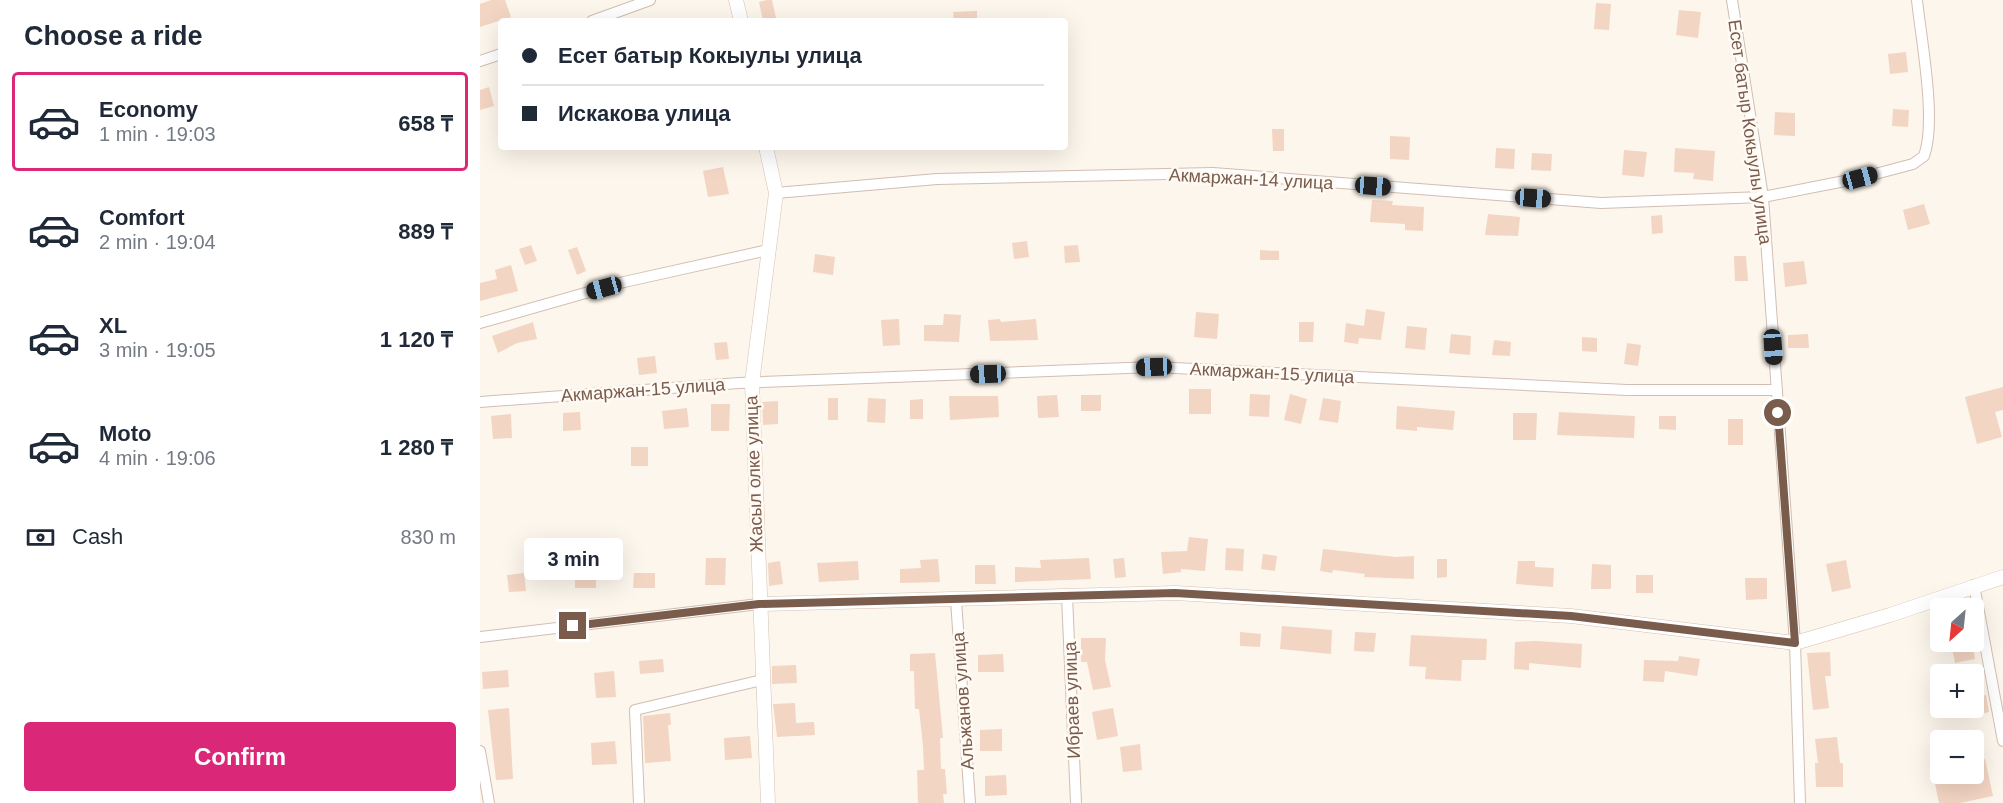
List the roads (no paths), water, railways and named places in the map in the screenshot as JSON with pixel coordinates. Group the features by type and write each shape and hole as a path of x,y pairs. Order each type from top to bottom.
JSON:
{"street":[{"path":"600,18 650,0"},
{"path":"736,0 740,18"},
{"name":"Есет батыр Кокыулы улица","path":"1732,0 1762,197 1795,643 1800,803"},
{"name":"Акмаржан-14 улица","path":"776,193 937,179 1213,173 1601,204 1762,197 1871,175 1913,164 1924,156 1928,142 1927,102 1917,0"},
{"path":"480,61 498,55"},
{"name":"Жасыл олке улица","path":"767,150 776,193 752,383 768,803"},
{"path":"480,323 624,282 768,250"},
{"name":"Акмаржан-15 улица","path":"480,402 752,383 1154,367 1627,390 1777,390"},
{"path":"480,637 759,604 1175,593 1571,616 1795,643 1890,615 2003,577"},
{"path":"1974,585 2003,741"},
{"name":"Ибраев улица","path":"1067,596 1076,803"},
{"name":"Альжанов улица","path":"956,600 970,803"},
{"path":"639,803 635,710 762,680"},
{"path":"480,751 489,803"}]}
